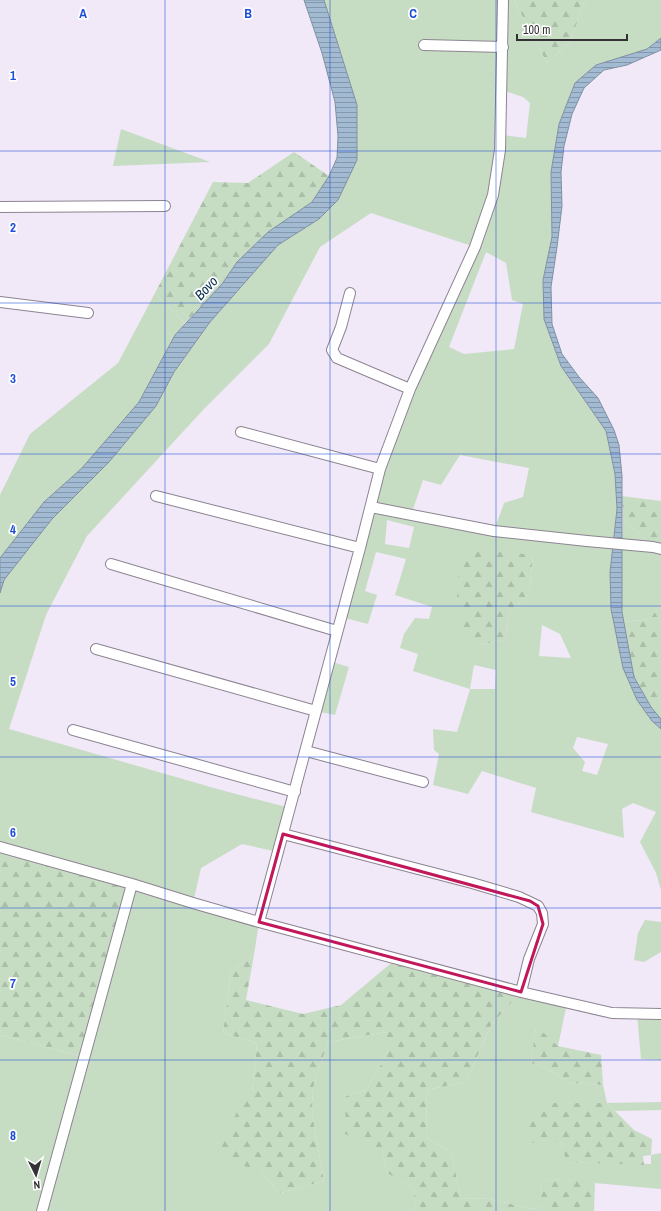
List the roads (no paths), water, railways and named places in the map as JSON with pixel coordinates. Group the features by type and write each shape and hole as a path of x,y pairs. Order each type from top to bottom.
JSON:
{"street":[{"path":"259,922 306,751 380,469 410,389 475,247 493,195 500,150 503,0"},
{"path":"424,45 503,47"},
{"path":"0,207 165,206"},
{"path":"350,293 341,327 332,350 337,358 410,389"},
{"path":"0,302 88,313"},
{"path":"241,432 380,469"},
{"path":"156,496 360,548"},
{"path":"371,507 494,531 661,549"},
{"path":"111,564 337,631"},
{"path":"96,649 316,711"},
{"path":"73,730 295,792"},
{"path":"306,751 422,782"},
{"path":"283,834 479,885 519,897 538,906 542,913 543,924 529,959 521,992"},
{"path":"0,847 132,884 193,904 521,992 612,1013 661,1014"},
{"path":"42,1211 132,884"}],"water":[{"path":"304,0 324,0 357,105 357,160 338,200 319,219 278,245 210,322 174,372 156,406 109,462 52,519 4,580 0,593 0,558 44,502 82,468 139,402 175,335 222,284 237,262 268,232 312,202 329,176 337,158 338,136 335,102 322,53"},
{"path":"661,38 661,50 627,65 604,70 584,88 572,114 564,146 561,172 562,206 551,287 552,324 562,354 579,377 598,398 614,430 619,445 622,476 622,612 634,677 651,707 661,719 661,729 652,721 637,700 623,668 611,609 610,572 617,509 615,474 606,431 561,366 544,319 543,280 552,237 551,172 559,124 575,83 596,65 647,49"}],"water label":[{"name":"Bovo","path":"206,288"}]}
